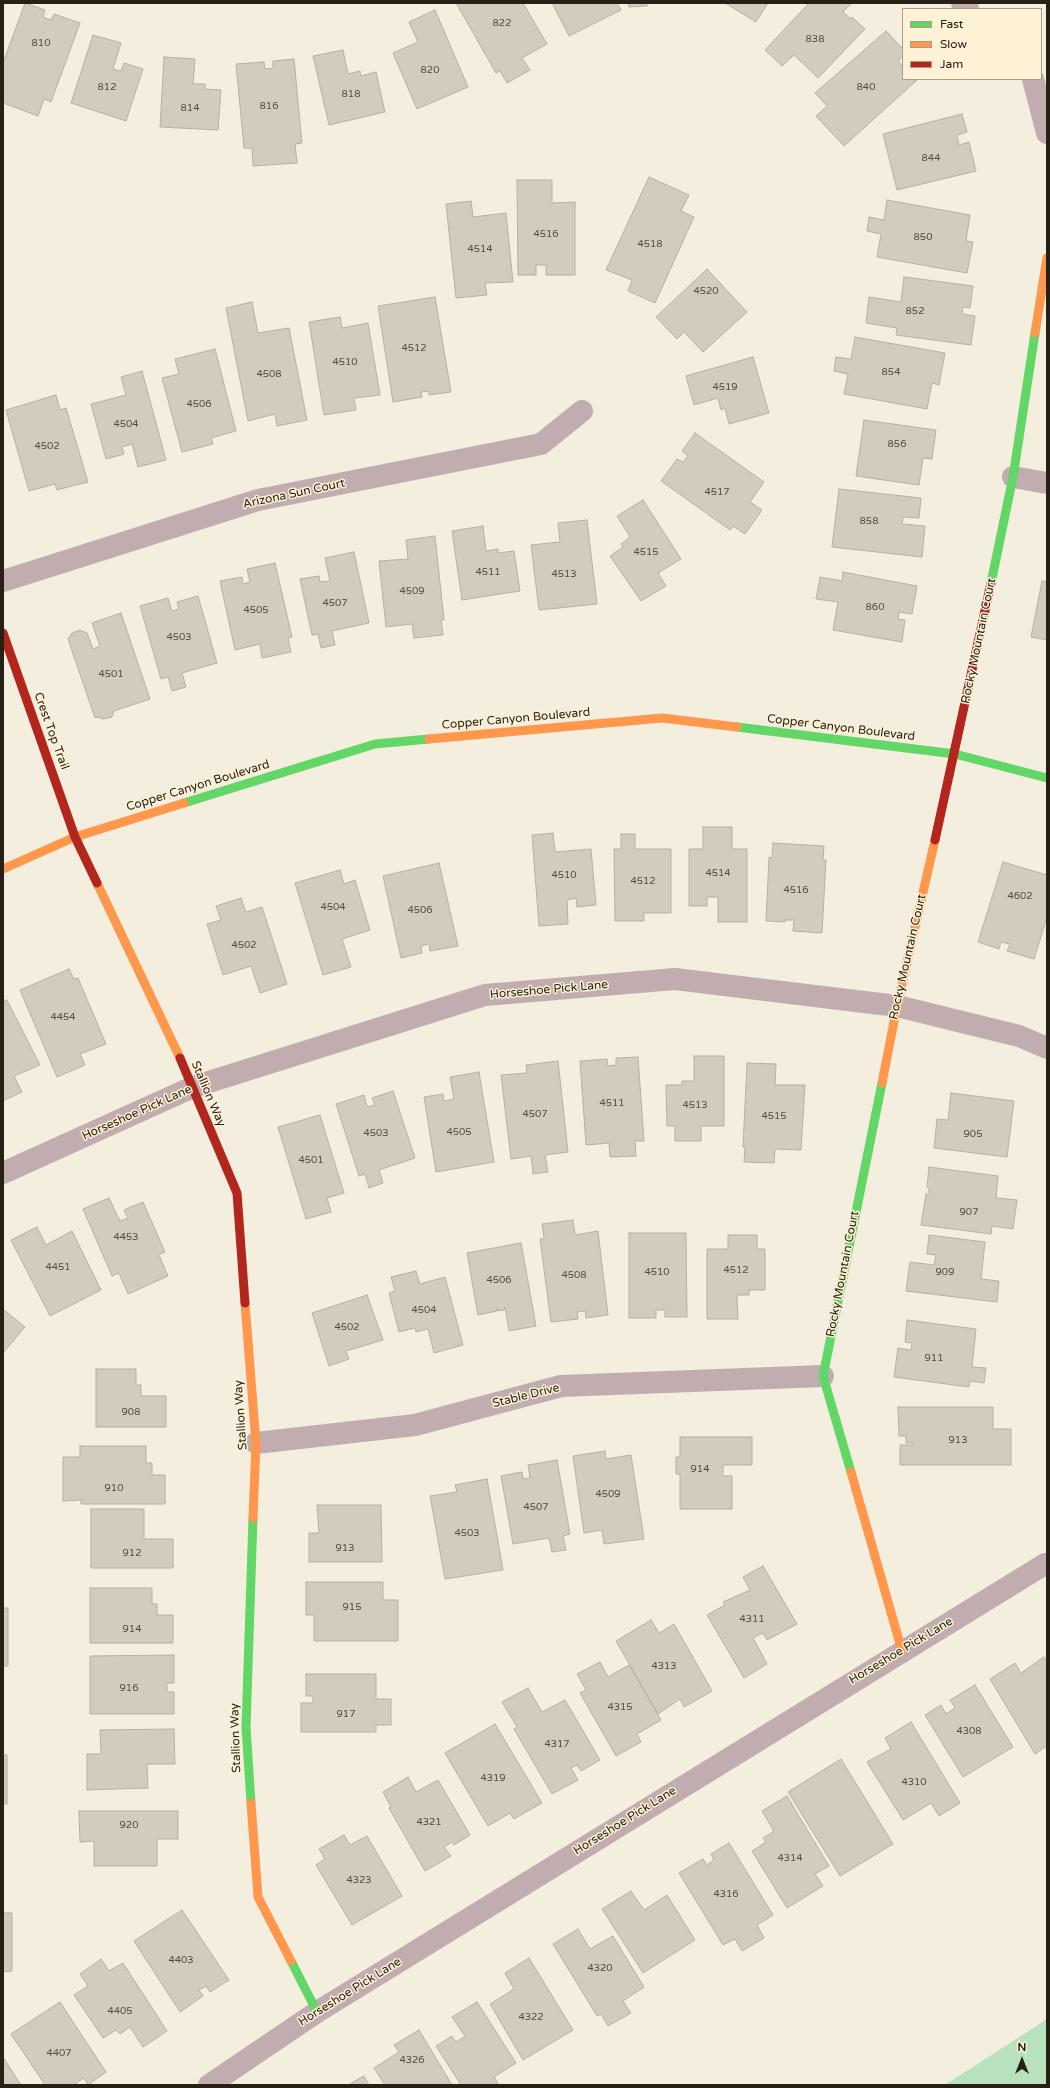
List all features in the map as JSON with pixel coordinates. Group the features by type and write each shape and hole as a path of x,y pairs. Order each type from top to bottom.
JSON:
{"street":[{"path":"1033,80 1047,133"},
{"name":"Rocky Mountain Court","path":"902,1651 823,1376 897,1006 955,754 1013,477 1047,258"},
{"name":"Arizona Sun Court","path":"3,581 258,500 541,444 582,411"},
{"path":"1013,477 1047,483"},
{"name":"Crest Top Trail","path":"3,633 76,837"},
{"name":"Copper Canyon Boulevard","path":"3,868 76,837 374,744 662,718 955,754 1047,778"},
{"name":"Stallion Way","path":"76,837 193,1087 237,1193 256,1443 246,1727 258,1897 317,2012"},
{"name":"Horseshoe Pick Lane","path":"3,1173 193,1087 485,995 674,979 897,1006 1019,1036 1047,1048"},
{"name":"Stable Drive","path":"256,1443 415,1425 561,1386 823,1376"},
{"name":"Horseshoe Pick Lane","path":"209,2085 317,2012 1045,1564"}],"green space":[{"path":"1047,2019 1047,2085 945,2085"}],"building":[{"path":"25,3 45,10 43,17 51,20 54,14 80,23 51,102 44,99 38,116 3,103 3,63"},
{"path":"456,3 523,3 547,44 522,58 530,70 507,83 500,71 496,73"},
{"path":"552,3 617,3 621,10 569,36"},
{"path":"628,3 647,3 647,6 629,7"},
{"path":"725,3 768,3 756,22"},
{"path":"809,3 852,3 843,12 851,19 852,17 865,29 818,78 794,55 782,66 765,50"},
{"path":"435,10 468,87 417,109 393,53 418,42 409,22"},
{"path":"886,31 902,48 902,57 898,61 902,66 902,80 917,80 844,146 816,116 827,106 815,93"},
{"path":"93,35 121,43 113,69 121,71 124,63 143,69 126,121 71,103"},
{"path":"343,50 348,74 360,71 361,76 376,72 385,112 329,125 313,56"},
{"path":"164,57 195,59 193,84 205,84 205,89 221,90 218,130 160,127"},
{"path":"294,59 302,143 295,144 297,163 253,166 252,148 244,148 236,64 264,62 265,69 273,68 273,61"},
{"path":"962,114 967,132 957,135 959,145 969,142 976,171 897,190 883,134"},
{"path":"649,177 689,195 681,211 694,217 655,303 628,291 632,280 606,270"},
{"path":"517,180 552,180 552,203 575,202 575,275 546,275 546,265 536,265 536,275 518,275"},
{"path":"887,200 970,215 966,241 973,242 967,273 877,257 881,234 867,231 869,217 884,220"},
{"path":"471,201 473,217 506,213 513,282 485,283 487,295 456,298 446,204"},
{"path":"707,269 747,312 703,352 684,332 677,339 656,317"},
{"path":"904,277 973,286 970,308 963,307 962,314 975,316 971,345 896,335 897,328 866,323 869,297 901,302"},
{"path":"435,297 451,392 429,395 428,391 421,392 422,397 393,402 378,306"},
{"path":"252,302 258,333 289,328 307,420 277,426 275,414 248,421 226,308"},
{"path":"340,317 342,328 368,323 380,395 354,398 356,410 324,415 309,322"},
{"path":"855,337 945,353 939,385 932,383 927,409 844,394 848,374 834,371 836,357 851,359"},
{"path":"215,349 236,431 211,438 213,444 182,452 162,378 179,374 175,359"},
{"path":"753,357 769,413 729,424 725,408 721,410 718,398 694,405 686,376"},
{"path":"142,371 166,460 138,467 132,444 122,447 124,454 106,459 91,404 126,395 121,377"},
{"path":"56,395 60,410 66,408 88,482 57,490 55,484 29,491 6,410"},
{"path":"864,420 936,430 932,459 923,458 919,485 856,476"},
{"path":"695,433 764,482 750,502 762,510 745,534 733,526 730,530 661,481 677,459 683,462 688,456 682,451"},
{"path":"839,489 921,498 919,518 903,517 902,524 925,526 922,557 832,547"},
{"path":"643,500 681,559 658,573 666,586 641,601 610,556 623,547 621,544 630,537 617,516"},
{"path":"587,520 597,604 539,610 531,545 560,542 558,523"},
{"path":"483,526 486,551 498,549 498,553 514,551 520,591 462,600 452,531"},
{"path":"435,536 444,620 441,620 443,635 414,638 412,624 386,627 379,561 408,559 406,540"},
{"path":"354,552 369,623 332,631 335,645 321,648 318,634 312,635 300,579 319,576 320,582 330,581 325,558"},
{"path":"275,563 292,637 288,638 291,652 262,658 260,644 235,650 220,581 242,577 243,584 250,582 247,569"},
{"path":"843,572 917,586 912,614 899,612 898,619 905,620 902,642 833,630 838,602 816,599 820,577 842,581"},
{"path":"1042,581 1047,582 1047,640 1031,637"},
{"path":"198,596 217,663 182,673 186,687 172,691 168,677 161,679 140,606 168,598 172,611 179,609 177,602"},
{"path":"121,613 150,699 114,711 112,717 103,719 98,717 95,718 68,639 72,633 80,630 87,633 93,649 100,646 92,623"},
{"path":"703,827 732,827 732,849 747,849 747,922 718,922 718,897 707,897 707,906 689,906 689,849 703,849"},
{"path":"553,833 555,852 591,849 596,905 577,907 576,898 567,900 568,924 539,926 532,835"},
{"path":"621,834 635,834 635,849 671,849 671,913 644,913 644,921 615,921 614,849 621,849"},
{"path":"773,843 824,846 823,860 826,860 822,933 793,931 794,920 785,920 785,922 766,921 769,857 772,858"},
{"path":"1003,862 1047,875 1047,917 1034,959 1007,951 1010,944 1001,942 999,949 978,942"},
{"path":"439,863 458,946 430,951 429,944 421,946 422,953 401,958 383,876"},
{"path":"340,870 344,884 355,880 370,930 342,939 351,967 323,975 295,883"},
{"path":"241,898 246,912 262,907 287,984 260,993 251,966 223,975 207,924 221,920 216,906"},
{"path":"69,969 74,979 78,978 106,1044 80,1054 85,1065 57,1077 20,990"},
{"path":"7,1000 40,1065 14,1076 22,1092 3,1101 3,1002"},
{"path":"694,1056 724,1056 724,1126 701,1126 701,1141 675,1141 675,1126 667,1126 666,1085 682,1085 682,1081 694,1081"},
{"path":"638,1057 644,1141 635,1141 636,1156 610,1157 609,1143 586,1145 580,1061 607,1059 608,1066 616,1065 616,1058"},
{"path":"558,1061 568,1152 545,1155 548,1172 533,1174 531,1156 511,1159 501,1075 527,1073 526,1065"},
{"path":"747,1063 776,1064 775,1085 805,1085 801,1150 775,1149 774,1163 744,1162 745,1147 743,1147"},
{"path":"479,1072 494,1162 436,1172 424,1097 443,1094 444,1101 454,1099 450,1077"},
{"path":"393,1091 415,1158 379,1170 383,1183 369,1188 365,1174 359,1176 336,1104 364,1095 367,1107 375,1105 372,1098"},
{"path":"951,1093 1014,1101 1007,1157 934,1148 937,1119 948,1120"},
{"path":"320,1115 344,1193 327,1198 331,1212 306,1219 278,1127"},
{"path":"929,1167 998,1176 996,1198 1017,1200 1013,1229 992,1226 991,1234 921,1225 926,1194 929,1194 929,1188 927,1187"},
{"path":"109,1198 120,1221 128,1218 124,1210 143,1202 165,1252 159,1255 168,1276 128,1294 119,1273 112,1276 83,1209"},
{"path":"573,1220 575,1235 598,1231 608,1315 586,1318 585,1311 577,1312 578,1319 551,1322 540,1239 544,1238 542,1224"},
{"path":"37,1227 46,1245 72,1231 101,1290 50,1316 11,1240"},
{"path":"629,1233 686,1233 687,1317 665,1317 665,1310 656,1310 656,1318 629,1318"},
{"path":"728,1235 757,1235 757,1249 765,1249 765,1290 749,1290 749,1295 737,1295 738,1319 707,1319 707,1249 728,1249"},
{"path":"929,1235 985,1242 981,1279 999,1281 997,1302 906,1291 910,1262 934,1265 936,1255 927,1254"},
{"path":"521,1243 536,1326 509,1331 505,1307 504,1310 498,1311 497,1308 497,1311 478,1315 467,1253"},
{"path":"416,1271 420,1284 445,1277 463,1345 434,1353 428,1329 416,1332 415,1328 399,1332 389,1293 395,1291 391,1277"},
{"path":"367,1295 383,1340 346,1351 349,1359 329,1366 312,1313"},
{"path":"3,1309 25,1327 3,1353"},
{"path":"907,1320 976,1329 972,1367 986,1368 984,1383 970,1381 969,1387 894,1377 898,1348 911,1350 912,1343 905,1342"},
{"path":"96,1369 136,1369 136,1385 141,1385 141,1396 166,1396 166,1427 96,1427"},
{"path":"898,1407 993,1407 993,1429 1011,1429 1011,1465 900,1465 900,1445 913,1445 913,1443 906,1443 906,1436 899,1436"},
{"path":"680,1437 752,1437 752,1465 723,1465 723,1476 732,1476 732,1509 680,1509 680,1474 676,1474 676,1457 680,1457"},
{"path":"80,1446 146,1446 146,1463 152,1463 152,1475 165,1475 165,1504 81,1504 81,1500 63,1501 63,1457 80,1457"},
{"path":"605,1451 606,1459 631,1455 644,1539 604,1544 602,1530 584,1533 573,1456"},
{"path":"557,1460 570,1534 563,1536 566,1550 552,1552 549,1538 513,1544 501,1476 522,1472 523,1479 530,1478 528,1465"},
{"path":"487,1479 503,1570 445,1579 430,1496 457,1492 455,1485"},
{"path":"317,1505 381,1505 382,1562 309,1562 309,1533 319,1533"},
{"path":"91,1509 144,1509 144,1539 173,1539 173,1568 91,1568"},
{"path":"763,1566 797,1624 767,1640 763,1633 753,1638 767,1664 744,1678 707,1615 725,1605 723,1602 750,1590 743,1577"},
{"path":"306,1582 383,1582 383,1600 398,1600 398,1641 314,1641 314,1615 306,1615"},
{"path":"90,1588 152,1588 152,1604 157,1604 157,1615 173,1615 173,1643 90,1643"},
{"path":"3,1608 8,1608 8,1666 3,1666"},
{"path":"651,1620 659,1633 674,1624 712,1691 684,1707 680,1699 658,1714 616,1641"},
{"path":"174,1655 174,1683 167,1683 167,1692 174,1692 174,1714 90,1714 90,1656"},
{"path":"1044,1657 1047,1662 1047,1746 1035,1754 990,1679 1015,1663 1021,1673"},
{"path":"600,1662 608,1677 629,1665 661,1720 637,1734 641,1742 616,1756 580,1693 586,1690 577,1674"},
{"path":"306,1674 376,1674 376,1699 391,1699 391,1725 376,1725 376,1732 301,1732 301,1703 313,1703 313,1696 306,1696"},
{"path":"975,1685 1013,1747 963,1777 925,1715 941,1705 946,1714 955,1708 950,1700"},
{"path":"528,1688 542,1712 565,1700 600,1760 581,1771 577,1765 571,1768 578,1780 552,1794 514,1729 517,1727 502,1702"},
{"path":"911,1722 960,1803 939,1816 931,1803 903,1820 867,1762 891,1749 885,1738"},
{"path":"495,1724 542,1803 514,1819 510,1813 488,1826 445,1753"},
{"path":"174,1729 175,1764 147,1764 148,1788 87,1790 87,1754 101,1754 100,1730"},
{"path":"3,1755 7,1755 7,1804 3,1804"},
{"path":"841,1759 893,1844 840,1876 788,1792"},
{"path":"408,1777 416,1792 438,1780 470,1835 454,1845 452,1842 444,1847 451,1856 425,1871 389,1808 391,1807 383,1792"},
{"path":"787,1796 829,1866 815,1874 823,1886 787,1908 752,1851 766,1842 763,1838 774,1831 762,1811"},
{"path":"79,1811 178,1811 178,1839 157,1839 157,1866 94,1866 94,1841 80,1842"},
{"path":"344,1835 350,1845 367,1836 402,1896 352,1925 316,1865 325,1859 319,1849"},
{"path":"729,1843 773,1915 757,1925 764,1938 742,1951 735,1939 723,1945 679,1873 703,1859 707,1865 714,1860 711,1854"},
{"path":"631,1891 644,1910 667,1895 695,1940 643,1973 602,1909"},
{"path":"182,1910 229,1980 210,1992 206,1986 199,1990 203,1996 180,2012 134,1941"},
{"path":"3,1913 12,1913 12,1971 3,1972"},
{"path":"578,1929 590,1949 613,1936 644,1987 623,2001 631,2013 608,2026 601,2014 597,2016 553,1944"},
{"path":"529,1958 573,2030 523,2060 490,2004 514,1989 505,1973"},
{"path":"101,1959 109,1971 123,1963 167,2031 143,2047 130,2027 120,2034 116,2030 103,2038 74,1995 88,1986 80,1974"},
{"path":"60,2002 106,2072 88,2085 84,2078 76,2083 78,2085 45,2085 11,2034"},
{"path":"477,2002 516,2063 494,2077 499,2085 461,2085 436,2046 452,2036 456,2042 465,2036 452,2017"},
{"path":"419,2030 452,2085 385,2085 374,2068 399,2052 394,2045"},
{"path":"3,2057 21,2085 3,2085"},
{"path":"364,2076 369,2085 348,2085"}],"traffic: fast":[{"path":"991,583 1013,477 1035,333"},
{"path":"737,727 955,754 1047,778"},
{"path":"184,803 375,744 429,739"},
{"path":"851,1472 823,1376 882,1083"},
{"path":"251,1803 246,1727 253,1518"},
{"path":"291,1961 317,2012"}],"traffic: slow":[{"path":"1035,333 1047,258"},
{"path":"429,739 662,718 737,727"},
{"path":"3,869 75,837 184,803"},
{"path":"882,1083 897,1006 935,840"},
{"path":"97,883 180,1058"},
{"path":"245,1303 256,1443 253,1518"},
{"path":"851,1472 902,1651"},
{"path":"251,1803 258,1897 291,1961"}],"traffic: jam":[{"path":"935,840 991,583"},
{"path":"3,633 75,837 97,883"},
{"path":"180,1058 237,1193 245,1303"}]}
